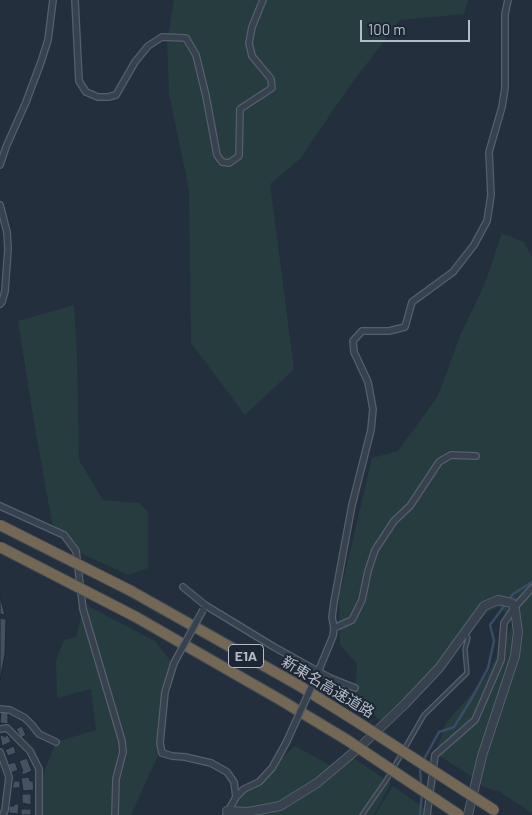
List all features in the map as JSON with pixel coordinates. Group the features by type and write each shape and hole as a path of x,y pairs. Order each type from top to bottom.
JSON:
{"highway":[{"name":"新東名高速道路","path":"0,525 131,591 298,685 498,812"},
{"name":"E1A","path":"0,547 136,617 284,702 347,740 460,815"}],"street":[{"path":"0,165 41,62 48,40 53,0"},
{"path":"75,0 80,81 86,92 98,97 108,98 116,95 135,62 148,46 162,37 186,38 196,55 217,155 222,162 229,163 239,156 240,109 272,88 271,79 252,56 249,44 252,27 263,0"},
{"path":"226,813 236,797 259,782 272,768 318,675 334,628 332,617 334,602 352,505 371,430 373,409 368,382 354,352 353,341 362,331 389,331 405,327 412,302 453,272 474,245 488,221 491,195 489,152 506,88 505,14 508,0"},
{"path":"0,205 7,232 8,249 5,292 0,304"},
{"path":"334,628 352,620 362,600 375,550 394,521 410,506 439,462 451,455 476,456"},
{"path":"0,506 64,536 76,551 82,609 122,741 123,752 116,779 115,815"},
{"path":"183,587 204,608 274,647 318,675 355,688"},
{"path":"427,815 435,755 475,720 501,660 504,623 513,606 532,588"},
{"path":"226,813 248,812 280,806 318,783 361,746 439,668 484,606 498,600 513,606"},
{"path":"468,815 482,756 515,656 518,632 513,606"},
{"path":"204,608 174,663 165,692 160,743 162,753 211,763 227,772 234,782 236,797"},
{"path":"0,709 10,710 25,718 38,734 56,742"},
{"path":"0,729 7,728 30,751 39,769 39,815"},
{"path":"0,752 9,777 3,815"}],"lane":[{"path":"362,815 387,780 424,715 467,673 465,649 468,638 465,631"}],"green space":[{"path":"174,0 468,0 464,14 400,20 349,87 300,159 270,184 294,369 245,415 191,343 189,190 169,94 167,41"},
{"path":"502,233 524,242 532,257 532,813 497,790 495,791 483,786 435,753 446,723 486,677 514,622 499,607 488,612 384,722 355,703 357,664 340,645 339,598 372,458 398,451 438,396 460,336 485,283"},
{"path":"74,305 79,460 103,500 139,503 148,512 148,568 128,575 76,551 52,523 18,321"},
{"path":"84,604 155,641 172,663 160,751 131,815 39,815 43,774 56,742 96,730 91,689 57,698 56,660 64,640 76,637"},
{"path":"295,746 335,768 352,757 391,783 374,815 230,815 239,797"},
{"path":"393,786 431,813 434,815 375,815"}],"building":[{"path":"0,596 5,615 0,614"},
{"path":"0,618 6,619 5,654 0,680"},
{"path":"1,711 8,712 8,724 0,723"},
{"path":"22,726 26,735 21,738 16,729"},
{"path":"3,735 4,737 8,735 11,742 2,746 0,736"},
{"path":"14,746 16,753 8,756 5,750"},
{"path":"27,758 32,771 23,775 19,761"},
{"path":"15,762 18,770 11,773 8,764"},
{"path":"29,777 30,781 33,781 34,790 23,791 21,778"},
{"path":"14,781 20,781 20,788 12,788"},
{"path":"22,794 31,794 31,805 22,803"},
{"path":"14,804 19,804 18,814 9,813 9,806 14,806"},
{"path":"21,809 31,809 31,815 21,815"}],"waterway":[{"path":"423,761 439,732 454,727 488,668 494,641 490,625 513,594 532,582"},
{"path":"420,766 421,786"},
{"path":"420,815 422,793"}]}
